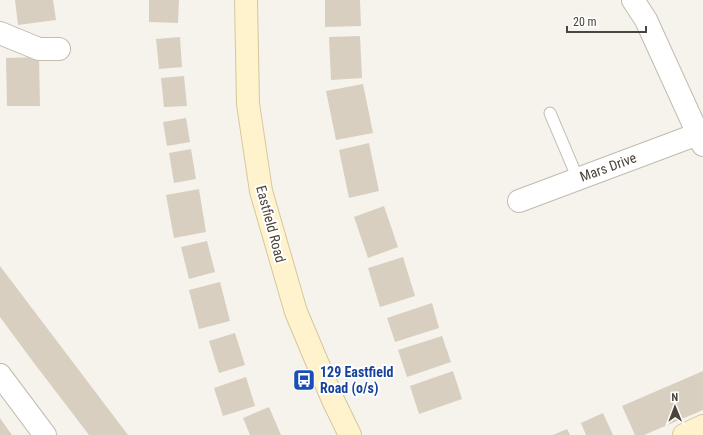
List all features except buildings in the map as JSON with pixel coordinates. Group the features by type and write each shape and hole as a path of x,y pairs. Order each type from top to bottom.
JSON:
{"main road":[{"name":"Eastfield Road","path":"246,0 248,104 261,191 296,312 333,400 350,435"},
{"path":"684,435 703,426"}],"street":[{"name":"Mars Drive","path":"518,201 578,179 700,140 646,20 633,0"},
{"path":"0,34 39,49 59,49"},
{"path":"0,375 45,435"}],"lane":[{"path":"550,113 578,179"}],"place":[{"name":"129 Eastfield Road (o/s)","path":"304,380"}]}
